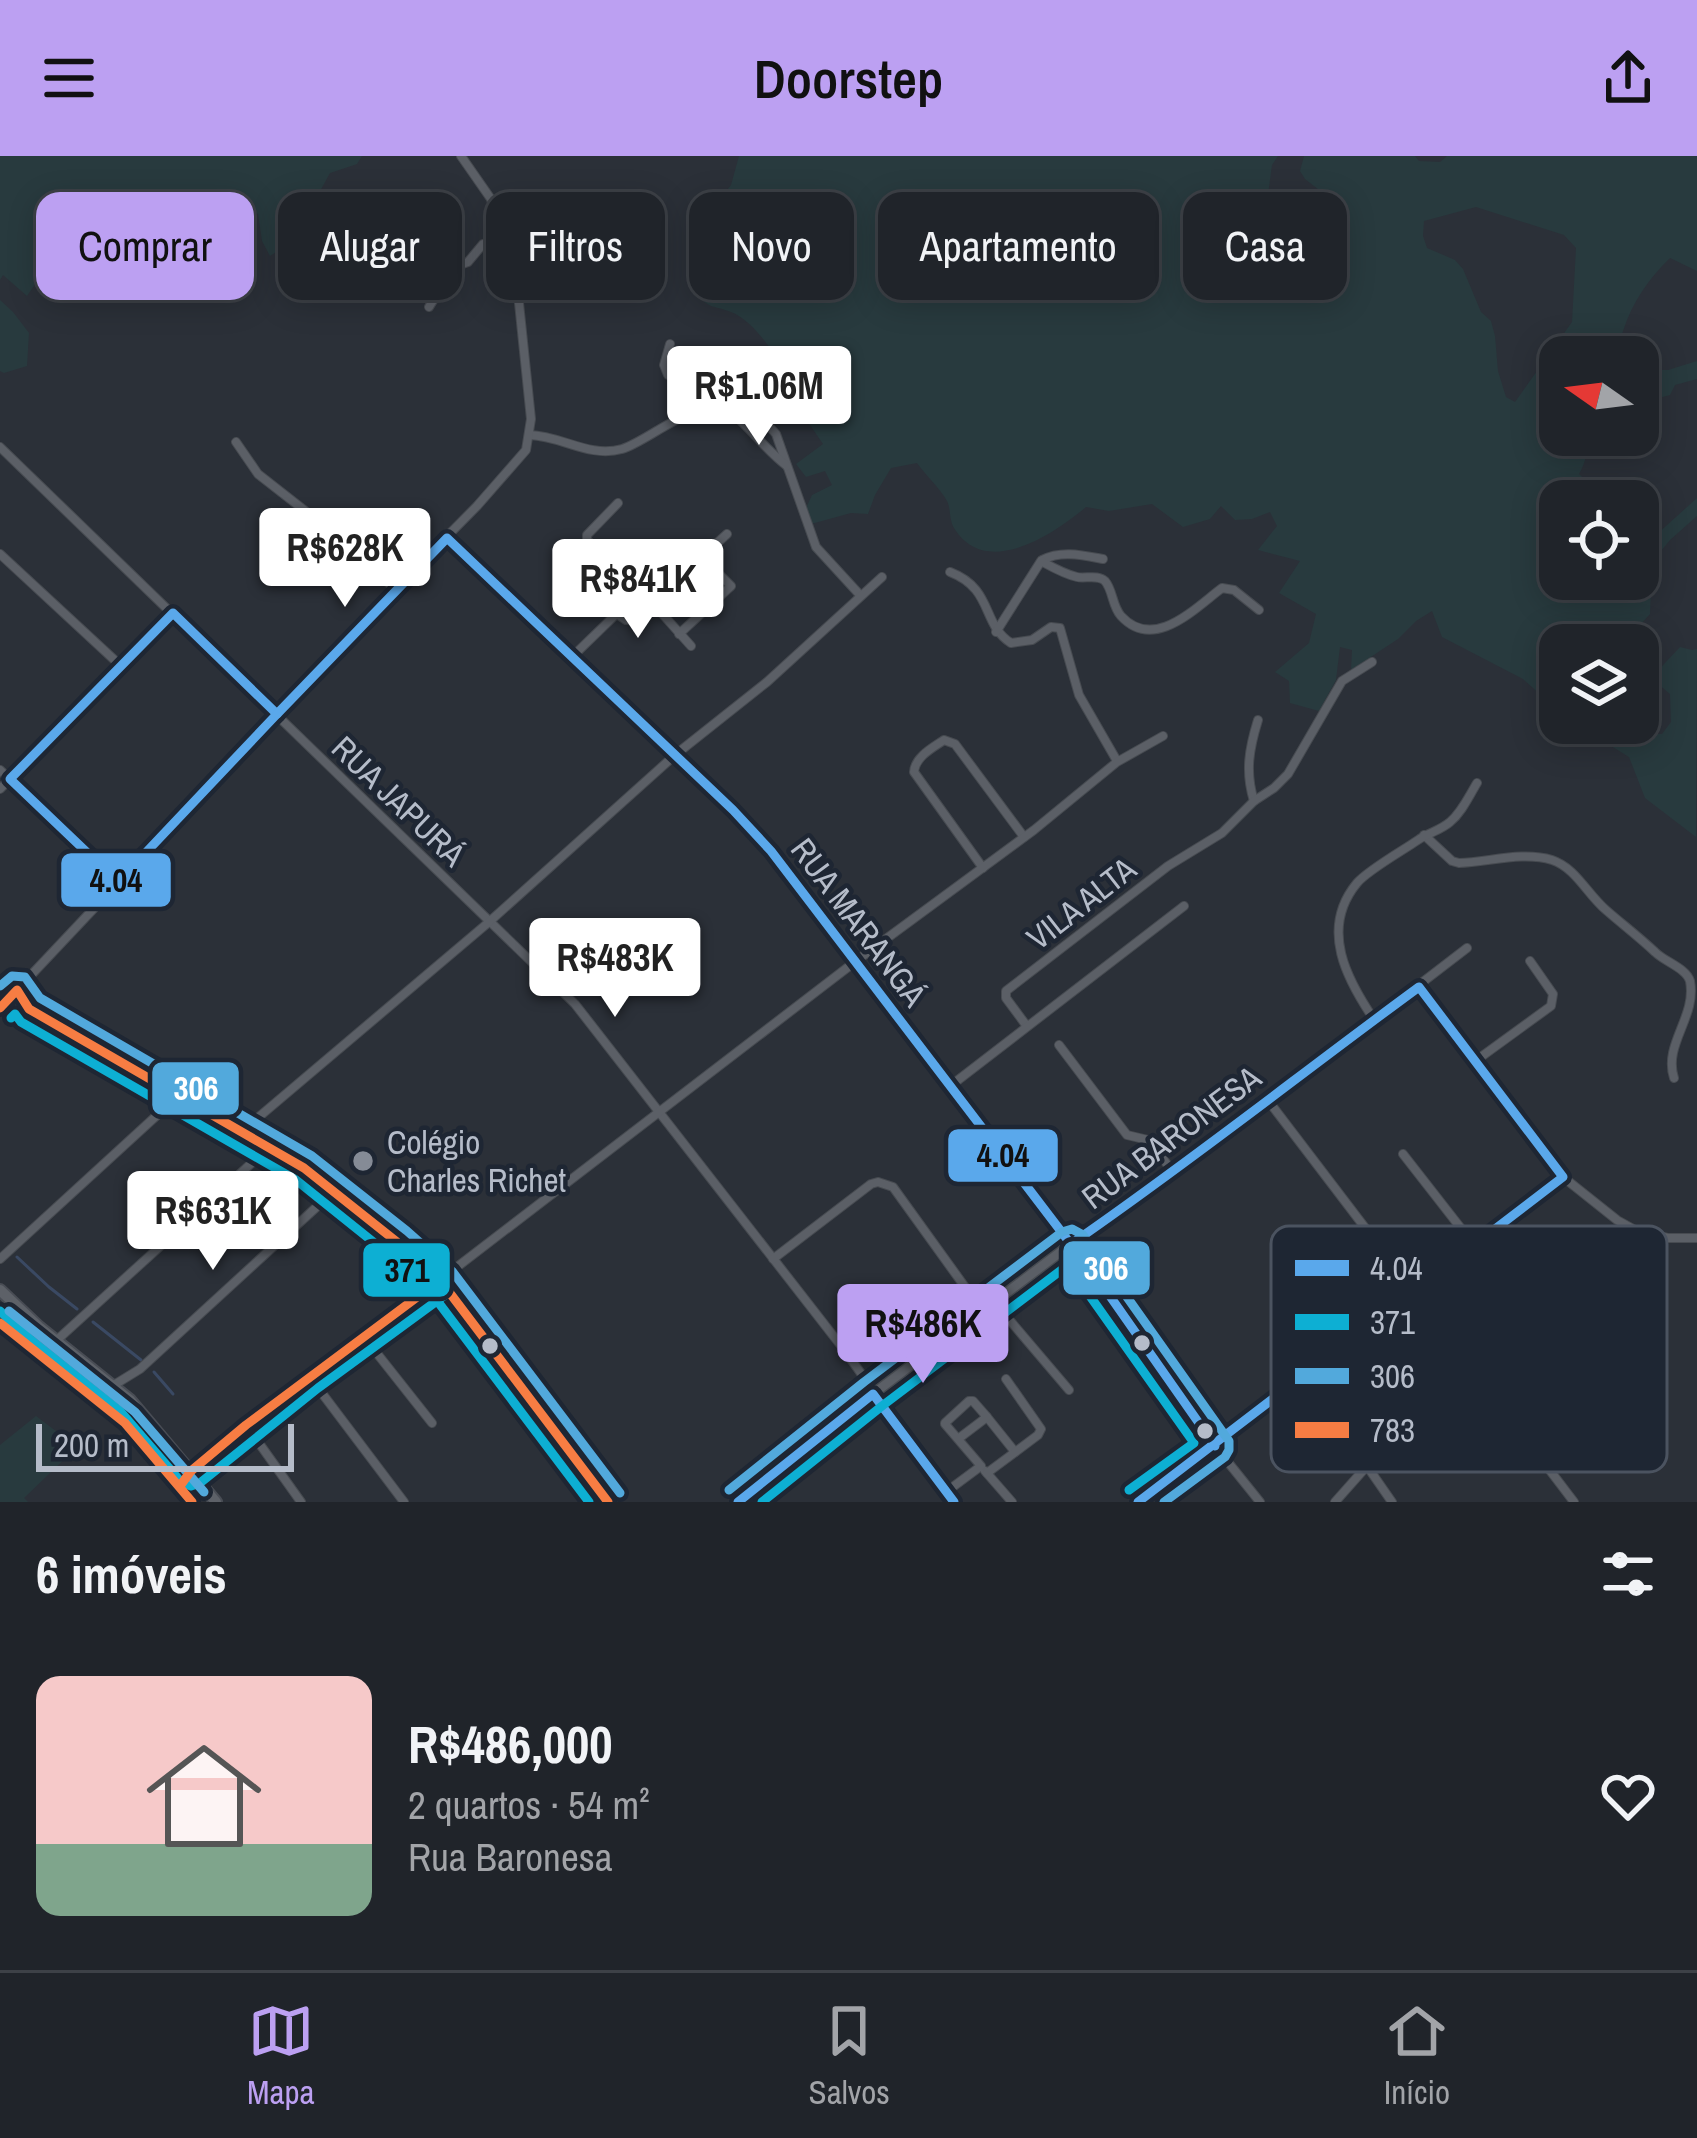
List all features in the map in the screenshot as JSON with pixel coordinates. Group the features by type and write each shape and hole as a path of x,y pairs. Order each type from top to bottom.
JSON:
{"main road":[{"path":"0,1289 114,1385 216,1502"},
{"path":"0,1323 125,1423 193,1502"}],"street":[{"path":"461,156 486,192"},
{"path":"428,308 451,269 468,262 486,243"},
{"path":"0,1007 526,449 530,435 518,300"},
{"path":"670,344 664,365 668,375 687,379 709,375 732,385 776,434 816,547 860,595"},
{"path":"530,435 551,436 591,451 624,449 671,423 714,407 731,413 788,466"},
{"path":"236,442 258,474 395,589"},
{"name":"RUA JAPURÁ","path":"0,448 580,1010 842,1347 953,1502"},
{"path":"618,503 586,537 691,646"},
{"path":"617,614 632,620 728,534"},
{"name":"RUA MARANGÁ","path":"447,538 752,829 1071,1244 1260,1502"},
{"path":"996,632 1041,561 1062,552 1102,559"},
{"path":"0,554 121,666"},
{"path":"679,634 731,586 703,558"},
{"path":"1041,561 1075,577 1104,580 1120,615 1142,628 1156,630 1178,622 1222,588 1234,590 1259,610"},
{"path":"950,572 969,581 990,611 996,632 1017,644 1051,627 1060,628 1079,695 1117,762"},
{"path":"241,1132 489,922 675,755 767,682 882,577"},
{"path":"573,656 641,590"},
{"path":"0,789 173,613"},
{"path":"1258,720 1247,761 1254,801 1288,774 1342,681 1372,662"},
{"path":"180,1486 191,1471 309,1376 1117,762 1163,736"},
{"path":"983,868 914,772 916,762 931,749 944,740 955,743 1024,837"},
{"path":"0,770 118,882"},
{"path":"1375,1021 1348,978 1338,938 1340,919 1358,882 1456,817 1477,783"},
{"name":"VILA ALTA","path":"1026,1025 1006,991 1168,866 1222,833 1254,801"},
{"path":"1424,836 1460,863 1532,857 1554,861 1659,957 1687,974 1688,1014 1670,1055 1674,1078"},
{"name":"VILA ALTA","path":"949,1087 1184,906"},
{"name":"RUA BARONESA","path":"738,1502 873,1394 1071,1244 1174,1173 1467,948"},
{"path":"1474,1061 1550,1006 1553,994 1530,961"},
{"path":"1419,987 1563,1177 1628,1226"},
{"path":"17,990 29,1009"},
{"path":"0,1007 29,1009 264,1144 334,1191 440,1280 608,1502"},
{"path":"1059,1045 1127,1135 1148,1140 1174,1173"},
{"path":"0,1259 178,1096"},
{"path":"1267,1099 1364,1226"},
{"path":"57,1340 254,1161 264,1144"},
{"path":"1403,1154 1459,1226"},
{"path":"1499,1226 1563,1177"},
{"path":"773,1259 871,1184 885,1183 893,1187 983,1312"},
{"path":"114,1385 140,1369 334,1191"},
{"path":"1667,1238 1697,1238"},
{"path":"995,1303 1069,1390"},
{"path":"364,1336 432,1424"},
{"path":"309,1376 404,1502"},
{"path":"946,1492 1038,1435 1041,1429 1006,1379"},
{"path":"1138,1502 1271,1400"},
{"path":"1012,1502 945,1421 973,1401 1015,1452"},
{"path":"958,1439 987,1417"},
{"path":"246,1425 301,1502"},
{"path":"1335,1502 1362,1472"},
{"path":"1371,1472 1392,1502"},
{"path":"1551,1472 1574,1502"}],"shaded area":[{"path":"0,156 362,156 357,164 330,173 320,192 278,192 278,251 270,256 254,212 254,192 36,192 36,283 27,296 3,275 0,280"},
{"path":"739,156 1278,156 1268,192 1183,192 1183,300 1347,300 1347,192 1322,192 1305,179 1300,171 1304,156 1415,156 1419,161 1440,162 1447,156 1697,156 1697,271 1670,258 1636,301 1622,336 1562,336 1572,322 1576,248 1564,235 1476,207 1424,221 1427,248 1455,260 1463,269 1481,312 1491,321 1506,397 1515,402 1539,368 1539,456 1587,456 1579,474 1585,480 1539,480 1539,600 1651,600 1650,614 1641,624 1539,624 1539,693 1523,679 1442,637 1432,611 1351,670 1352,650 1340,647 1336,680 1319,711 1290,703 1289,681 1275,672 1309,643 1316,614 1279,593 1300,561 1258,550 1277,526 1270,512 1235,520 1221,506 1210,519 1183,527 1152,504 1109,511 1086,507 1039,539 1001,551 984,550 968,543 954,528 947,501 917,463 891,468 868,514 851,513 811,524 806,508 812,495 832,485 825,471 806,477 796,464 823,444 810,425 779,405 761,375 775,356 761,337 738,315 703,300 854,300 854,192 725,192"},
{"path":"0,300 29,333 27,366 4,373 0,371"},
{"path":"1697,361 1697,379 1675,385 1670,395 1659,398 1659,370"},
{"path":"1697,498 1697,516 1659,553 1659,532"},
{"path":"1680,647 1697,649 1696,837 1645,798 1629,757 1608,744 1659,744 1659,734 1671,722 1670,694 1659,685 1659,669"},
{"path":"36,1416 77,1447 24,1498 28,1502 0,1502 0,1445"}],"waterway":[{"path":"17,1257 77,1309"},
{"path":"93,1322 141,1360"},
{"path":"154,1372 173,1394"}],"transit line":[{"name":"4.04","path":"277,714 447,538 771,851 1105,1289 1215,1446"},
{"name":"4.04","path":"173,613 277,714 118,882 10,779 173,613"},
{"name":"306","path":"0,986 12,976 25,977 40,998 312,1156 407,1231 452,1271 620,1493"},
{"name":"4.04","path":"1071,1244 1419,987 1563,1177 1499,1226"},
{"name":"783","path":"0,1008 17,990 29,1009 304,1168 397,1242 440,1280 608,1502"},
{"name":"371","path":"11,1018 15,1014 21,1022 296,1180 387,1253 429,1290 589,1502"},
{"name":"306","path":"729,1490 864,1382 1072,1229 1083,1235 1229,1441 1225,1457 1164,1502"},
{"name":"371","path":"762,1502 1068,1265 1194,1443 1129,1490"},
{"name":"783","path":"180,1486 246,1425 440,1280"},
{"name":"371","path":"0,1311 120,1411 181,1482 191,1486 449,1292"},
{"name":"306","path":"9,1311 135,1412 204,1492"},
{"name":"783","path":"0,1323 125,1423 192,1502"},
{"name":"4.04","path":"738,1502 873,1394 954,1502"},
{"name":"4.04","path":"1138,1502 1271,1400"}],"place":[{"name":"Colégio Charles Richet","path":"363,1161"}]}
